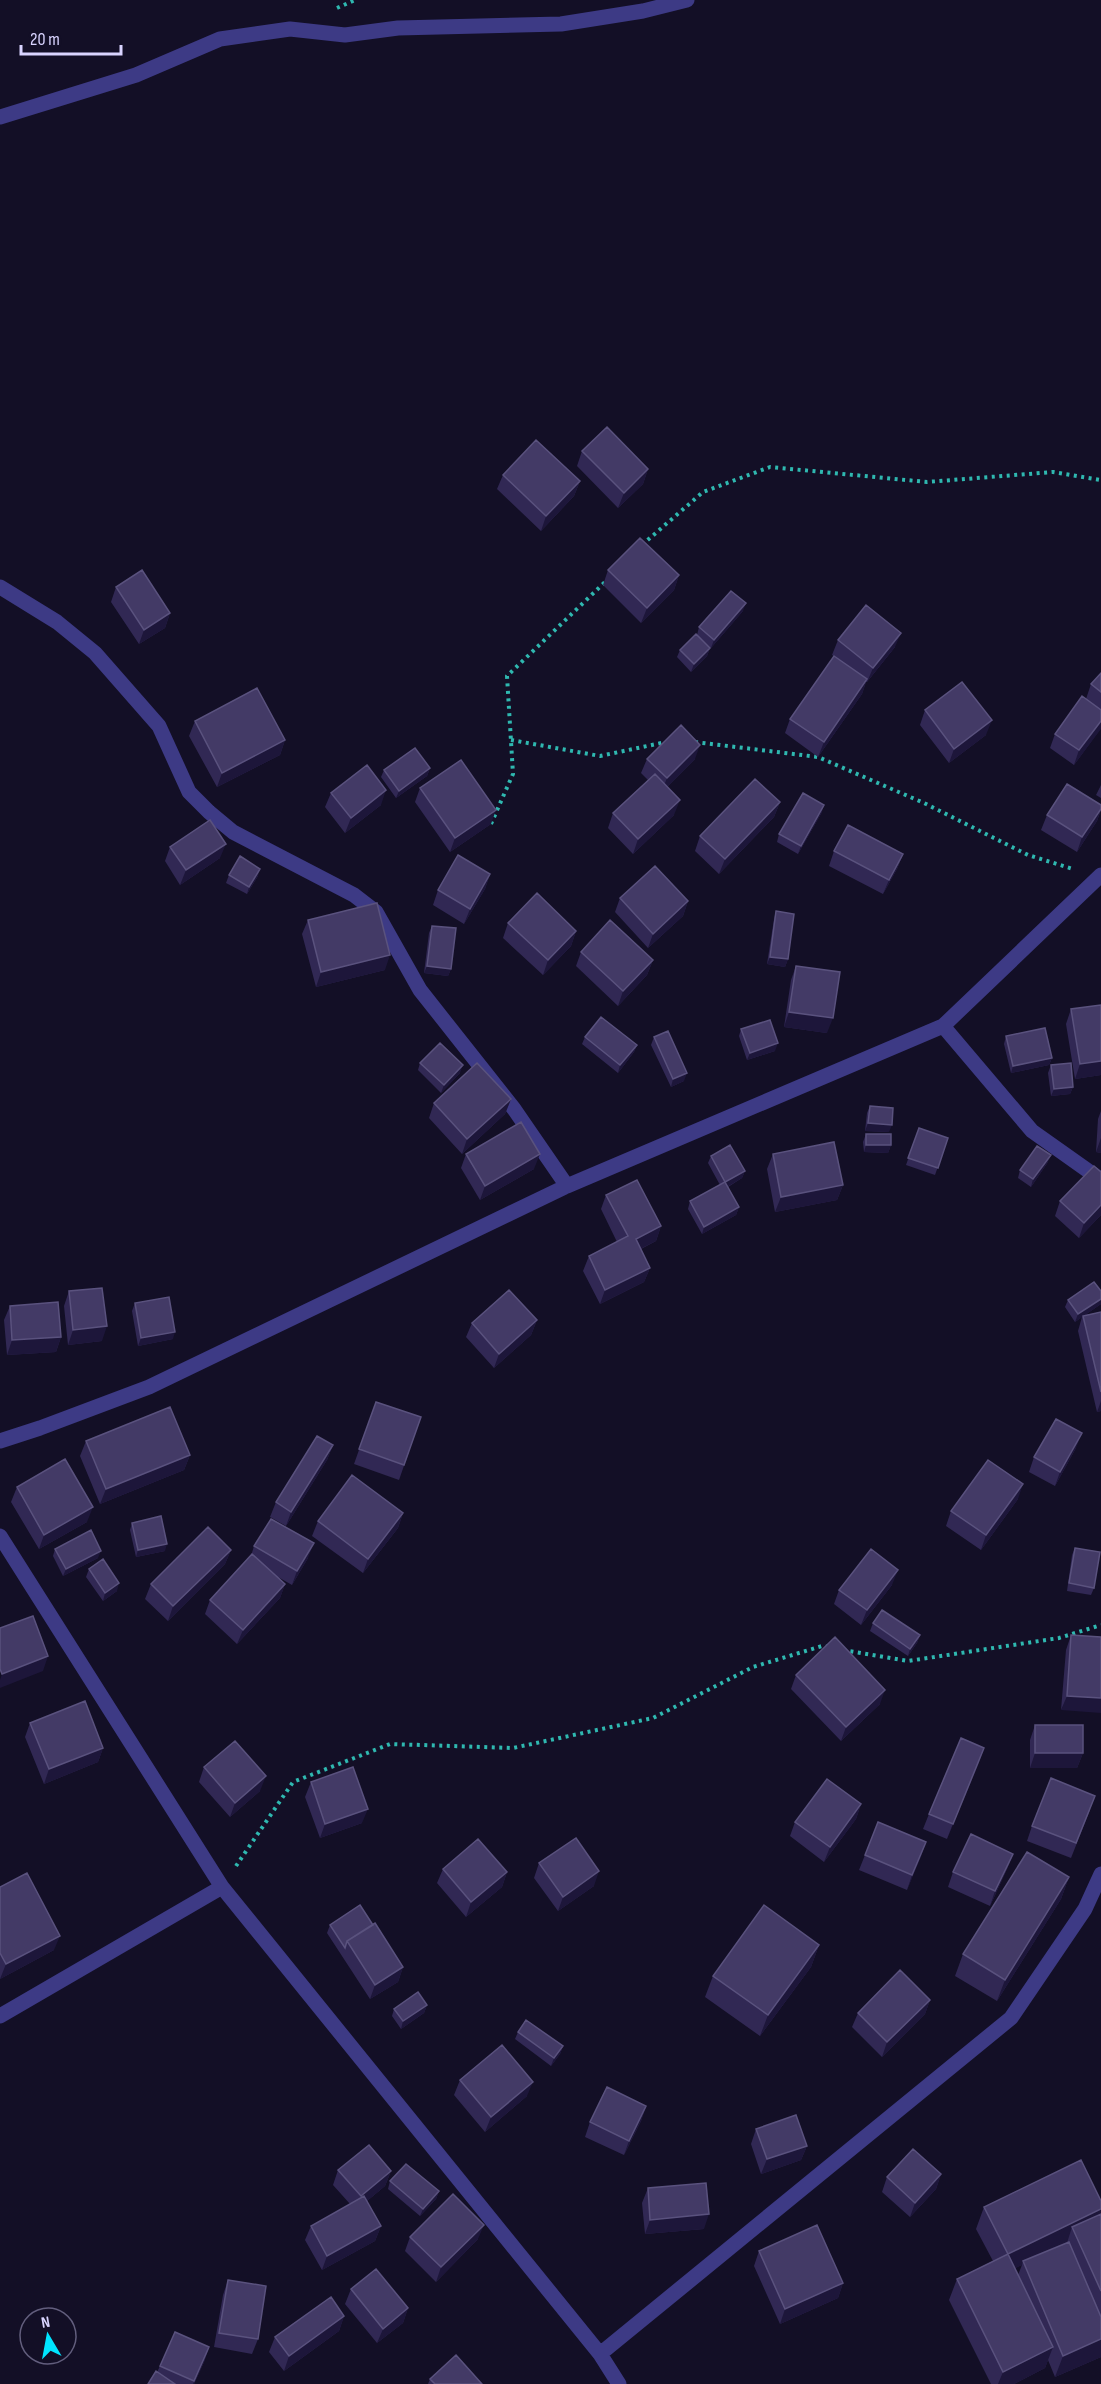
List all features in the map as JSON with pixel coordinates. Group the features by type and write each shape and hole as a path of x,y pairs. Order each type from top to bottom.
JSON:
{"street":[{"path":"0,117 136,75 220,39 290,29 345,35 398,28 561,24 643,11 687,0"},
{"path":"0,587 57,622 95,653 159,726 189,792 209,812 233,832 354,895 376,912 420,990 514,1109 567,1186"},
{"path":"0,1441 149,1387 567,1186 943,1026 1100,876"},
{"path":"943,1026 1032,1131 1101,1180"},
{"path":"0,1536 222,1887 600,2355 619,2384"},
{"path":"600,2355 1011,2018 1085,1908 1101,1874"},
{"path":"0,2016 222,1887"}],"path":[{"path":"634,552 703,492 770,467 927,482 1053,472 1101,480"},
{"path":"490,824 513,774 507,676 610,577"},
{"path":"511,740 600,756 675,740"},
{"path":"687,741 818,757 924,803 1028,855 1100,876"},
{"path":"222,1887 293,1782 390,1744 513,1748 653,1718 753,1667 822,1646 908,1662 1059,1638 1101,1625"}],"building":[{"path":"607,427 648,469 624,493 582,451"},
{"path":"536,440 580,481 546,516 503,475"},
{"path":"640,538 679,575 647,608 608,570"},
{"path":"142,570 170,613 144,630 116,587"},
{"path":"731,591 746,603 714,640 699,627"},
{"path":"866,605 901,633 873,668 838,640"},
{"path":"696,634 710,648 694,664 680,650"},
{"path":"834,656 867,679 824,742 790,719"},
{"path":"1101,673 1101,692 1091,684"},
{"path":"962,682 992,720 954,749 925,710"},
{"path":"257,688 285,740 222,773 195,721"},
{"path":"1082,696 1101,710 1101,721 1079,750 1055,734"},
{"path":"681,725 700,745 667,778 647,759"},
{"path":"415,748 430,768 399,791 384,770"},
{"path":"461,760 496,810 455,838 420,788"},
{"path":"367,765 386,790 351,818 331,793"},
{"path":"655,774 680,800 638,839 613,813"},
{"path":"755,779 780,802 725,859 700,836"},
{"path":"1067,784 1101,805 1101,809 1082,837 1047,815"},
{"path":"803,793 824,805 801,846 779,834"},
{"path":"210,820 226,844 186,870 170,847"},
{"path":"848,825 903,854 889,880 834,851"},
{"path":"458,855 490,874 470,909 438,890"},
{"path":"240,856 260,869 249,887 229,875"},
{"path":"655,866 688,901 653,934 620,898"},
{"path":"537,893 576,931 548,960 508,923"},
{"path":"377,903 390,955 321,972 308,920"},
{"path":"776,911 794,914 788,959 770,957"},
{"path":"610,920 653,960 623,991 581,952"},
{"path":"432,926 456,928 451,969 427,966"},
{"path":"796,966 840,972 833,1018 789,1012"},
{"path":"1101,1005 1101,1061 1080,1064 1071,1009"},
{"path":"601,1017 637,1045 620,1065 585,1037"},
{"path":"770,1020 778,1043 750,1053 741,1029"},
{"path":"1045,1028 1052,1058 1013,1066 1006,1036"},
{"path":"668,1031 687,1073 673,1079 654,1037"},
{"path":"440,1043 463,1065 444,1085 420,1063"},
{"path":"477,1063 511,1099 467,1139 434,1103"},
{"path":"1071,1063 1073,1087 1054,1089 1051,1065"},
{"path":"870,1106 893,1108 892,1125 868,1123"},
{"path":"521,1122 540,1154 485,1186 466,1154"},
{"path":"919,1128 948,1138 938,1168 908,1158"},
{"path":"866,1134 891,1134 891,1145 866,1145"},
{"path":"834,1142 843,1185 781,1197 773,1154"},
{"path":"730,1145 745,1171 725,1182 711,1156"},
{"path":"1037,1146 1051,1155 1033,1179 1020,1170"},
{"path":"1094,1166 1101,1172 1101,1205 1084,1223 1060,1201"},
{"path":"637,1180 661,1226 636,1239 650,1268 605,1290 589,1256 628,1236 606,1195"},
{"path":"725,1182 739,1207 704,1227 690,1201"},
{"path":"1094,1282 1101,1291 1101,1299 1078,1314 1068,1300"},
{"path":"102,1288 107,1326 73,1330 69,1291"},
{"path":"509,1290 537,1320 499,1354 472,1323"},
{"path":"169,1297 175,1332 141,1338 135,1303"},
{"path":"58,1302 61,1337 12,1340 10,1306"},
{"path":"1101,1312 1101,1392 1083,1316"},
{"path":"376,1402 421,1417 404,1465 359,1449"},
{"path":"170,1407 190,1455 106,1489 86,1441"},
{"path":"1056,1419 1082,1433 1060,1472 1034,1457"},
{"path":"317,1436 333,1445 291,1512 276,1502"},
{"path":"65,1459 93,1507 44,1535 17,1487"},
{"path":"988,1460 1023,1484 986,1535 951,1511"},
{"path":"352,1475 403,1513 368,1559 318,1521"},
{"path":"161,1516 167,1544 138,1550 132,1523"},
{"path":"271,1519 314,1543 297,1571 254,1546"},
{"path":"208,1527 231,1550 173,1606 151,1584"},
{"path":"91,1530 101,1551 66,1569 55,1549"},
{"path":"1075,1548 1100,1552 1094,1588 1069,1583"},
{"path":"871,1549 898,1570 867,1610 839,1590"},
{"path":"252,1554 285,1584 243,1630 210,1600"},
{"path":"103,1559 119,1583 105,1593 89,1569"},
{"path":"882,1610 920,1635 910,1649 873,1623"},
{"path":"33,1616 48,1656 2,1674 0,1628"},
{"path":"1071,1635 1101,1637 1101,1698 1067,1696"},
{"path":"835,1637 885,1690 846,1727 796,1675"},
{"path":"85,1701 103,1748 49,1769 30,1723"},
{"path":"1035,1725 1083,1725 1083,1753 1035,1753"},
{"path":"961,1738 984,1748 953,1824 929,1814"},
{"path":"235,1741 266,1776 235,1803 204,1767"},
{"path":"353,1767 368,1809 325,1824 311,1782"},
{"path":"1051,1778 1095,1796 1076,1843 1032,1826"},
{"path":"827,1779 861,1804 830,1847 795,1822"},
{"path":"878,1822 926,1842 912,1875 865,1855"},
{"path":"971,1834 1013,1854 995,1891 953,1872"},
{"path":"576,1838 599,1871 563,1897 539,1863"},
{"path":"478,1839 507,1872 471,1902 443,1869"},
{"path":"1027,1852 1069,1877 1005,1980 963,1954"},
{"path":"27,1873 60,1936 6,1964 0,1953 0,1887"},
{"path":"360,1905 373,1925 347,1941 345,1948 330,1925"},
{"path":"764,1905 819,1945 768,2015 713,1976"},
{"path":"375,1923 403,1967 375,1985 347,1941"},
{"path":"900,1970 930,2000 887,2042 858,2013"},
{"path":"418,1992 427,2005 403,2021 394,2009"},
{"path":"526,2020 563,2046 554,2058 518,2032"},
{"path":"502,2045 533,2082 491,2117 460,2080"},
{"path":"607,2087 646,2106 629,2141 590,2122"},
{"path":"796,2115 807,2146 767,2159 756,2129"},
{"path":"369,2145 391,2171 361,2196 338,2170"},
{"path":"913,2149 941,2174 915,2203 887,2177"},
{"path":"1081,2160 1101,2201 1101,2209 1008,2254 984,2207"},
{"path":"406,2164 439,2191 423,2209 390,2181"},
{"path":"706,2183 709,2214 650,2220 648,2188"},
{"path":"453,2194 484,2225 441,2267 410,2237"},
{"path":"364,2196 381,2226 327,2256 311,2226"},
{"path":"1101,2214 1101,2291 1072,2227"},
{"path":"817,2225 843,2283 785,2309 759,2251"},
{"path":"1069,2242 1101,2317 1101,2339 1063,2356 1023,2261"},
{"path":"1008,2254 1053,2347 1003,2372 957,2279"},
{"path":"376,2269 408,2308 383,2329 351,2289"},
{"path":"228,2280 266,2286 258,2339 219,2333"},
{"path":"331,2297 344,2316 289,2356 275,2337"},
{"path":"175,2332 209,2347 194,2381 160,2366"},
{"path":"456,2355 482,2384 435,2384 430,2379"},
{"path":"156,2371 175,2384 148,2384"}]}
